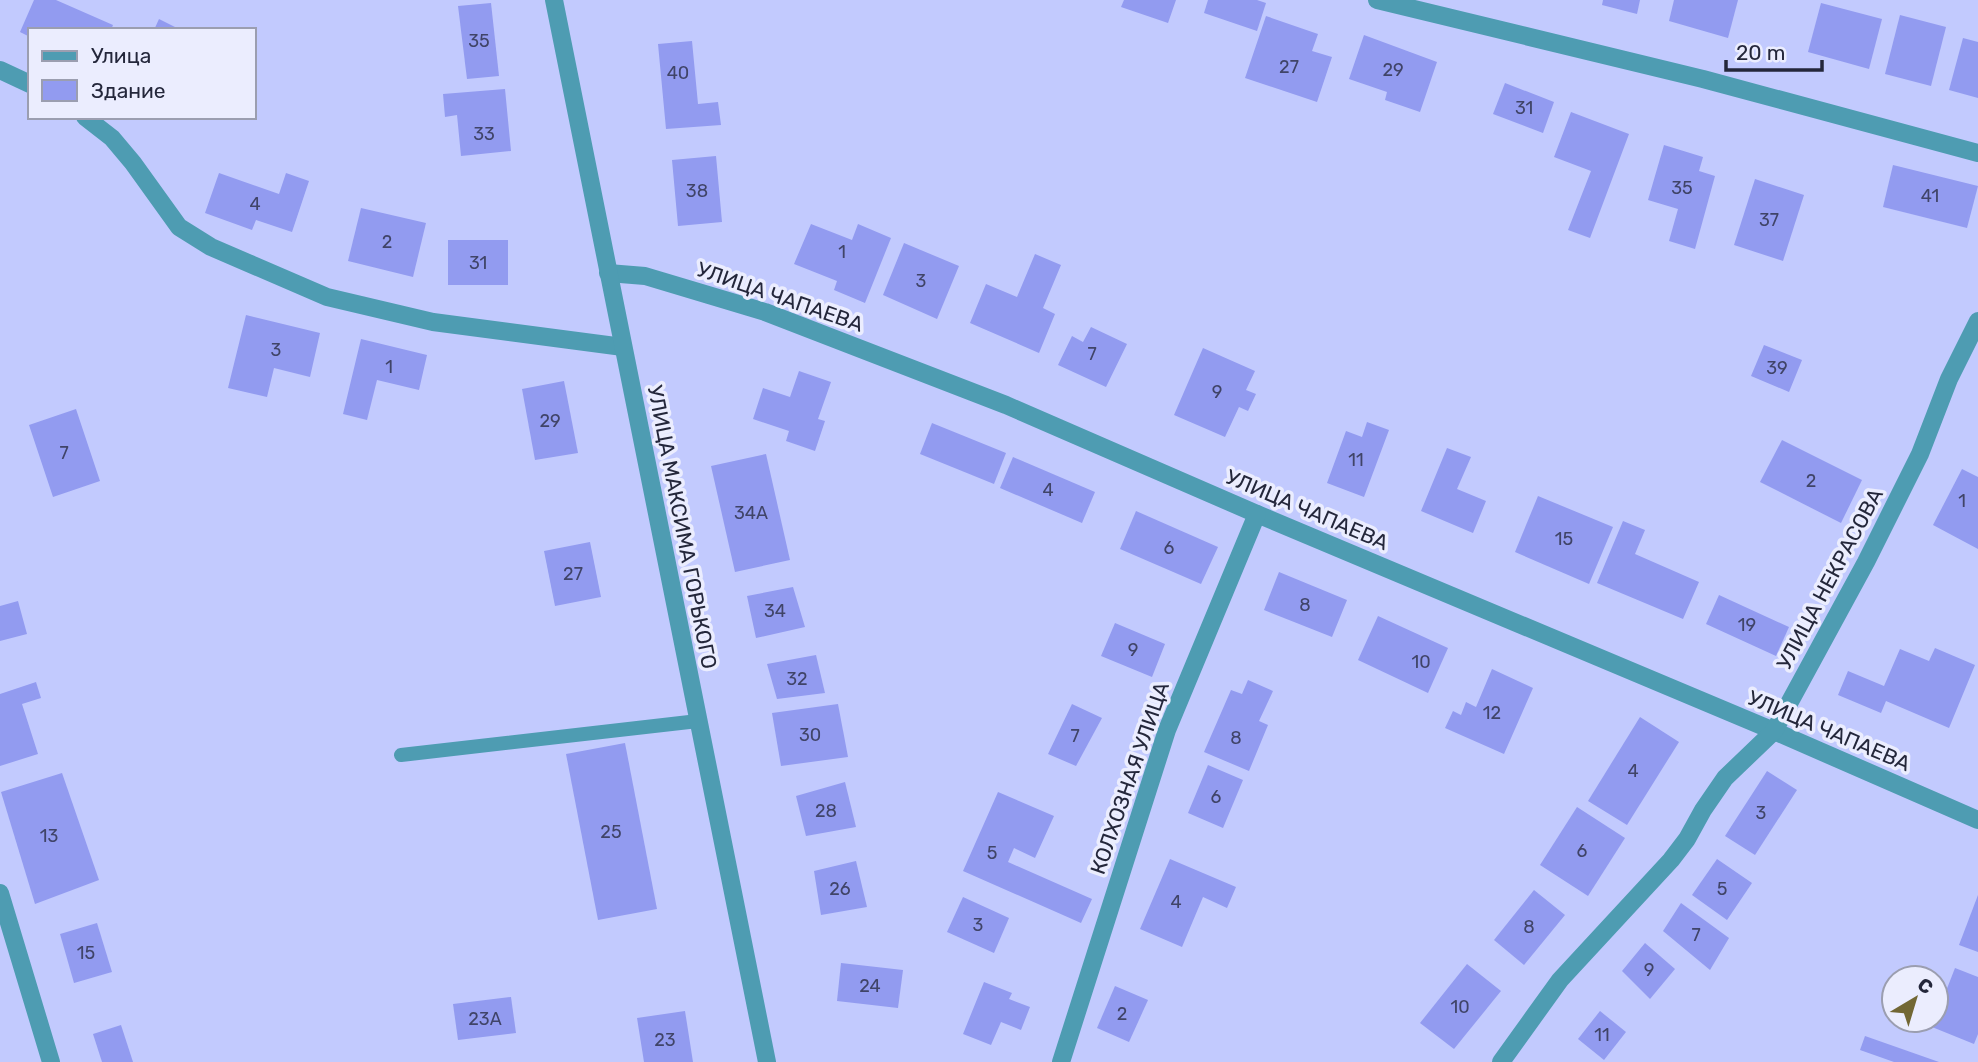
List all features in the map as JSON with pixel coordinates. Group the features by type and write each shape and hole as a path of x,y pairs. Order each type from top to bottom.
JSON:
{"street":[{"name":"УЛИЦА МАКСИМА ГОРЬКОГО","path":"554,0 767,1062"},
{"path":"1377,0 1703,79 1978,153"},
{"path":"0,70 28,83"},
{"path":"87,119 119,147 179,227 211,247 314,292 433,321 623,347"},
{"name":"УЛИЦА ЧАПАЕВА","path":"608,273 646,276 765,312 1006,405 1978,820"},
{"name":"УЛИЦА НЕКРАСОВА","path":"1501,1062 1560,980 1671,860 1725,778 1774,731 1872,550 1920,454 1949,379 1978,321"},
{"name":"КОЛХОЗНАЯ УЛИЦА","path":"1061,1062 1167,730 1257,514"},
{"path":"0,893 51,1062"}],"lane":[{"path":"401,755 698,721"}],"building":[{"path":"34,0 56,0 113,25 112,28 28,28 28,36 20,32"},
{"path":"1124,0 1176,0 1168,23 1121,7"},
{"path":"1208,0 1257,0 1266,3 1257,31 1204,13"},
{"path":"1603,0 1640,0 1637,14 1602,5"},
{"path":"1674,0 1738,0 1728,38 1669,21"},
{"path":"491,3 499,76 467,79 458,6"},
{"path":"1821,3 1882,19 1869,69 1808,52"},
{"path":"1900,15 1946,27 1931,86 1885,74"},
{"path":"1266,16 1318,34 1312,51 1332,57 1317,102 1245,78"},
{"path":"159,19 177,28 155,28"},
{"path":"1364,35 1437,62 1420,112 1385,100 1387,92 1349,79"},
{"path":"1963,38 1978,42 1978,98 1949,90"},
{"path":"692,41 698,104 718,102 721,125 666,129 658,44"},
{"path":"1505,83 1554,102 1543,133 1493,114"},
{"path":"505,89 511,151 461,156 457,115 445,117 443,94"},
{"path":"1571,112 1629,134 1590,238 1568,230 1591,171 1554,157"},
{"path":"1664,145 1703,157 1699,171 1715,176 1695,249 1669,241 1678,209 1648,200"},
{"path":"716,156 722,222 678,226 672,160"},
{"path":"1893,165 1978,186 1967,228 1883,207"},
{"path":"219,173 279,194 286,173 309,181 292,232 256,220 252,230 205,213"},
{"path":"1755,179 1804,195 1783,261 1734,245"},
{"path":"361,208 426,223 413,277 348,261"},
{"path":"811,224 852,240 858,224 891,238 865,303 834,290 837,281 794,264"},
{"path":"448,240 508,240 508,285 448,285"},
{"path":"904,243 959,266 937,319 883,295"},
{"path":"1035,254 1061,265 1043,308 1055,314 1039,353 970,323 986,284 1017,297"},
{"path":"246,315 320,333 310,377 274,368 267,397 228,388"},
{"path":"1091,327 1127,344 1106,387 1058,365 1072,336 1083,342"},
{"path":"361,339 427,355 419,390 377,380 367,420 343,414"},
{"path":"1764,345 1802,360 1789,392 1751,376"},
{"path":"1203,348 1255,371 1246,390 1256,394 1248,411 1239,407 1225,437 1174,415"},
{"path":"799,371 831,382 818,419 825,421 815,451 786,441 789,431 753,419 763,388 790,397"},
{"path":"564,381 578,453 535,460 522,389"},
{"path":"76,409 100,481 53,497 29,425"},
{"path":"1367,422 1389,430 1364,497 1327,483 1346,431 1362,437"},
{"path":"932,423 1006,453 994,484 920,454"},
{"path":"1782,440 1862,480 1841,523 1760,482"},
{"path":"1447,448 1471,457 1457,489 1486,501 1473,533 1421,511"},
{"path":"766,454 790,560 735,572 711,466"},
{"path":"1013,457 1095,492 1082,523 1000,488"},
{"path":"1962,469 1978,477 1978,549 1933,525"},
{"path":"1538,496 1613,527 1589,584 1515,552"},
{"path":"1136,511 1218,547 1201,584 1120,549"},
{"path":"1623,521 1645,530 1635,554 1699,582 1683,619 1597,583"},
{"path":"590,542 601,597 555,606 544,551"},
{"path":"1279,572 1347,600 1332,637 1264,610"},
{"path":"793,587 805,627 756,638 747,596"},
{"path":"1719,595 1789,627 1776,656 1706,624"},
{"path":"18,601 27,634 0,641 0,606"},
{"path":"1378,616 1448,648 1428,693 1358,660"},
{"path":"1115,623 1165,644 1152,677 1101,656"},
{"path":"1935,648 1975,665 1949,728 1886,701 1881,713 1838,695 1848,671 1884,686 1900,649 1929,661"},
{"path":"816,655 825,693 777,699 767,664"},
{"path":"1492,669 1533,688 1504,754 1445,728 1453,711 1461,715 1466,702 1476,707"},
{"path":"1248,680 1273,691 1259,721 1268,725 1249,771 1204,752 1231,690 1242,694"},
{"path":"36,682 41,698 22,704 38,754 0,766 0,694"},
{"path":"838,704 848,757 781,766 772,713"},
{"path":"1072,704 1102,718 1076,766 1048,754"},
{"path":"1640,717 1679,742 1627,825 1588,801"},
{"path":"625,743 657,909 598,920 566,754"},
{"path":"1208,765 1243,780 1223,828 1188,813"},
{"path":"1767,771 1797,790 1755,855 1725,836"},
{"path":"62,773 99,880 35,904 1,792"},
{"path":"845,782 856,827 806,836 796,796"},
{"path":"998,792 1054,816 1035,858 1014,848 1008,862 1092,899 1081,923 963,871"},
{"path":"1577,807 1625,838 1588,896 1540,865"},
{"path":"1170,859 1236,887 1227,908 1203,897 1182,947 1140,929"},
{"path":"1717,859 1752,883 1727,920 1692,895"},
{"path":"856,861 867,907 821,915 814,871"},
{"path":"1534,890 1565,915 1524,965 1494,940"},
{"path":"1978,895 1978,952 1959,945"},
{"path":"963,897 1009,918 994,953 947,932"},
{"path":"1681,903 1729,938 1710,970 1663,931"},
{"path":"97,923 112,972 74,983 60,934"},
{"path":"1645,943 1675,969 1650,999 1622,971"},
{"path":"841,963 903,970 898,1008 837,1001"},
{"path":"1467,964 1501,991 1454,1049 1420,1023"},
{"path":"1955,968 1978,977 1978,1034 1974,1044 1949,1034 1950,981"},
{"path":"984,982 1012,993 1009,999 1030,1007 1021,1030 1001,1022 991,1045 963,1034"},
{"path":"1115,986 1148,1000 1129,1042 1097,1028"},
{"path":"511,997 516,1033 458,1040 453,1004"},
{"path":"685,1011 693,1062 644,1062 637,1018"},
{"path":"1600,1011 1626,1032 1604,1060 1578,1039"},
{"path":"121,1025 133,1062 102,1062 93,1034"},
{"path":"1865,1036 1939,1062 1894,1062 1860,1050"}]}
